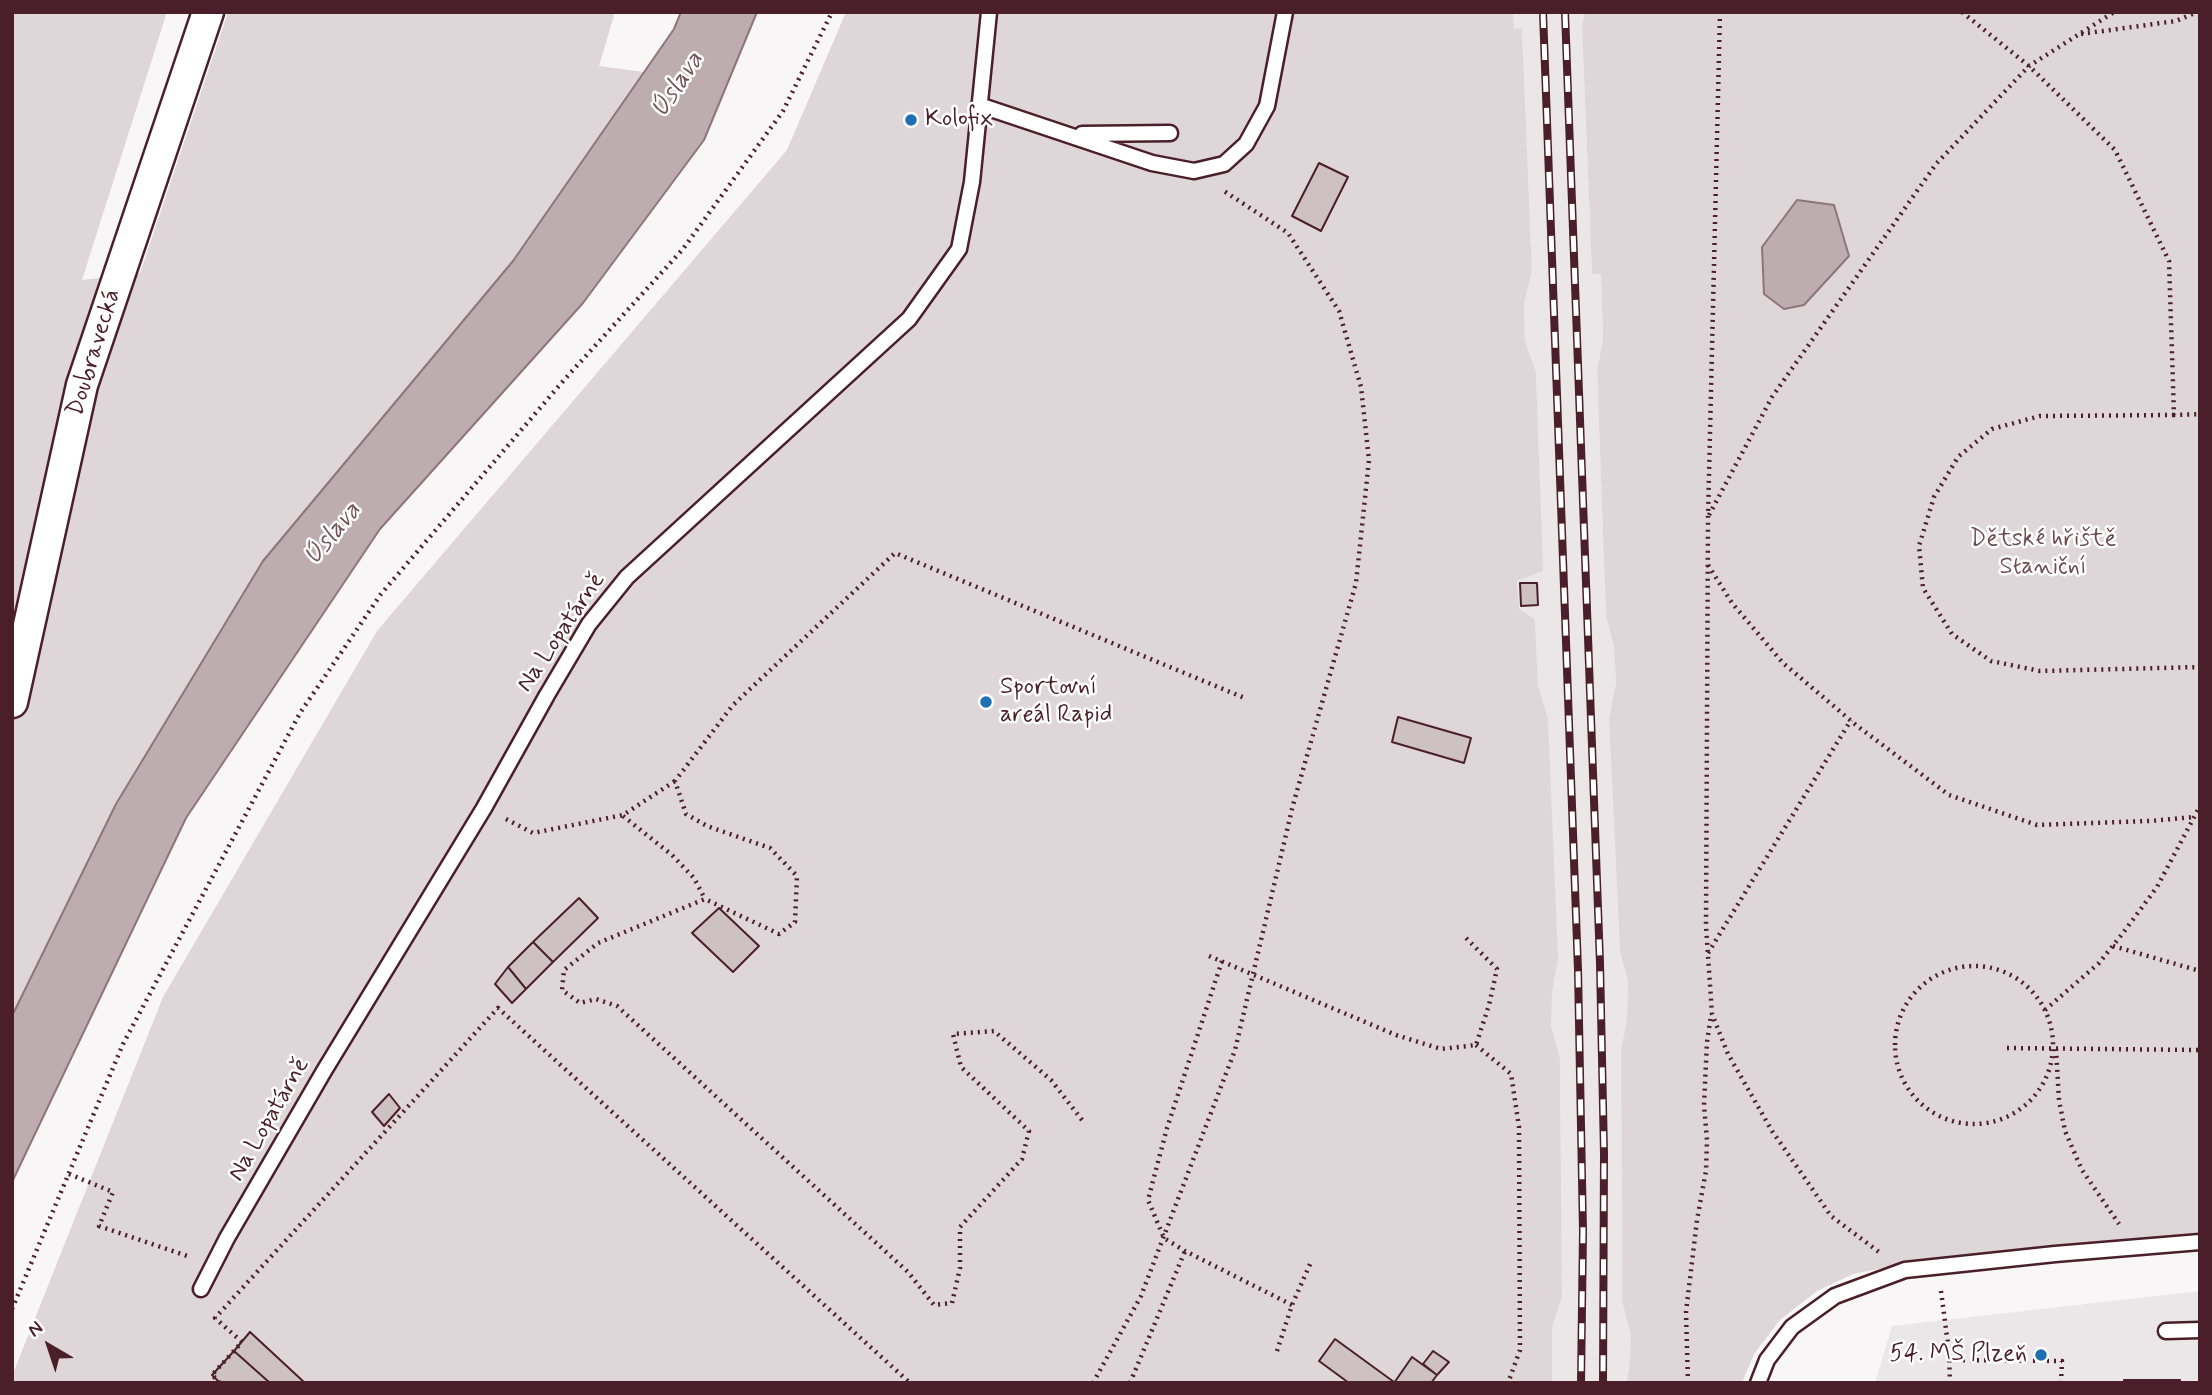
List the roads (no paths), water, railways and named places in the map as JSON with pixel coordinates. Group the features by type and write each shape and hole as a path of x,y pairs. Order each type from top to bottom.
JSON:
{"street":[{"name":"Doubravecká","path":"12,702 82,385 208,12"}],"lane":[{"name":"Na Lopatárně","path":"201,1289 317,1083 484,808 589,624 627,577 909,319 955,256 959,249 972,182 989,12"},
{"path":"979,105 1152,163 1194,171 1224,164 1247,144 1267,106 1285,12"},
{"path":"1070,134 1170,133"},
{"path":"1758,1383 1767,1360 1792,1326 1835,1296 1905,1270 2200,1242"},
{"path":"2166,1331 2200,1330"}],"water":[{"name":"Úslava","path":"681,12 757,12 704,140 583,303 380,529 186,818 12,1182 12,1016 116,804 263,561 513,261 674,29"},
{"path":"1797,200 1834,205 1849,256 1804,305 1784,309 1764,294 1762,247"}],"railway":[{"path":"1543,12 1578,970 1583,1231 1581,1383"},
{"path":"1565,12 1600,963 1604,1154 1603,1383"}],"place":[{"name":"Kolofix","path":"911,120"},
{"name":"Sportovní areál Rapid","path":"986,702"},
{"name":"54. MŠ Plzeň","path":"2041,1355"}],"park label":[{"name":"Dětské hřiště Staniční","path":"2043,554"}]}
